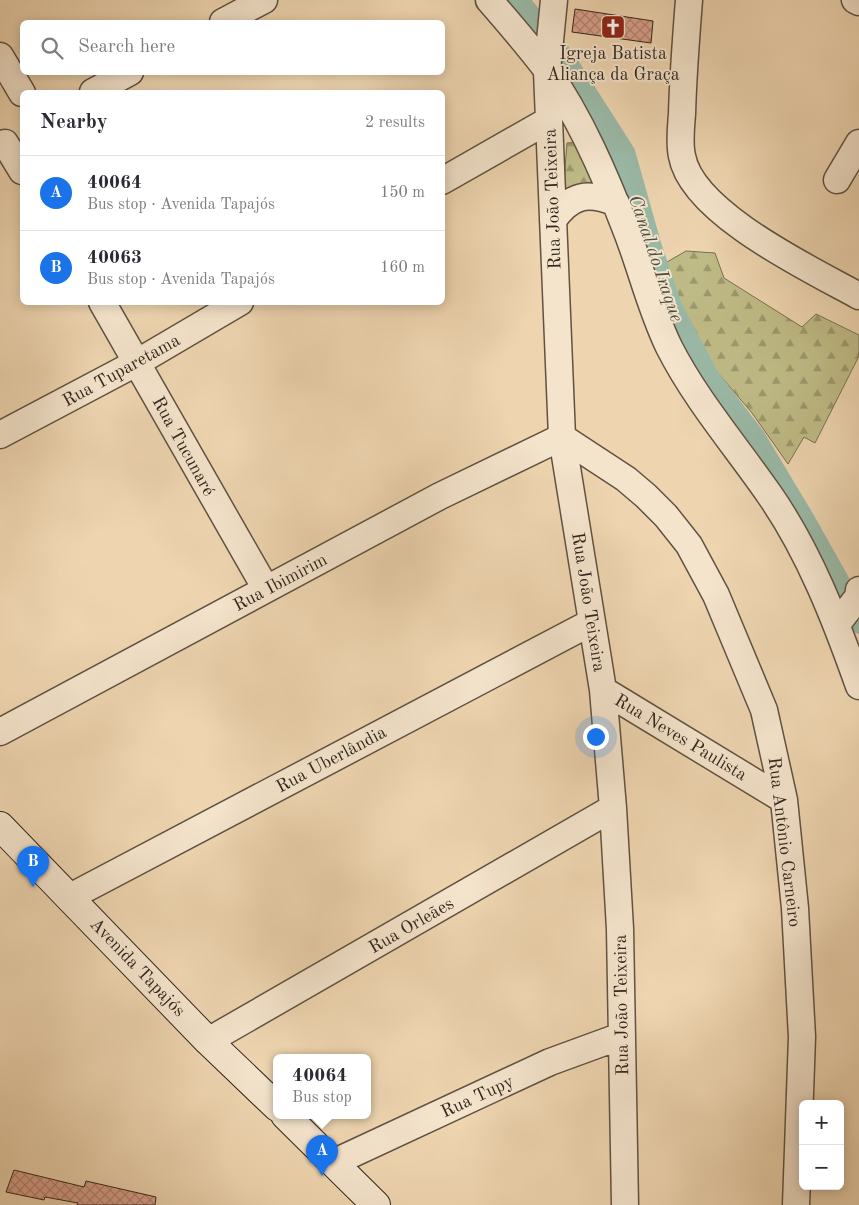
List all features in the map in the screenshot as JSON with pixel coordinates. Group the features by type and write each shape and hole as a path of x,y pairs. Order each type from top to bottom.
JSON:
{"main road":[{"name":"Avenida Tapajós","path":"0,826 208,1041 273,1103"},
{"path":"290,1119 376,1205"}],"street":[{"path":"227,20 264,0"},
{"path":"489,0 547,71 593,154 616,204 655,316 670,348 723,434 770,495 800,549 837,624 859,686"},
{"path":"689,0 683,74 681,155 688,176 704,196 722,213 789,257 859,296"},
{"path":"855,0 859,2"},
{"name":"Rua João Teixeira","path":"552,10 547,71 562,437 603,690 613,808 620,929 625,1205"},
{"path":"0,56 21,90"},
{"path":"97,90 124,75"},
{"path":"445,180 549,120"},
{"path":"9,140 20,166"},
{"path":"837,180 859,143"},
{"path":"553,220 562,208 580,197 591,196 616,204"},
{"name":"Rua Tucunaré","path":"104,305 138,362 266,590"},
{"name":"Rua Tuparetama","path":"0,435 138,362 235,305"},
{"name":"Rua Ibimirim","path":"0,732 440,496 562,437"},
{"name":"Rua Antônio Carneiro","path":"562,437 626,479 646,496 666,516 689,545 716,595 764,710 784,800 796,908 802,1037 796,1205"},
{"path":"837,624 859,597 859,590"},
{"name":"Rua Uberlândia","path":"70,897 592,622"},
{"name":"Rua Neves Paulista","path":"603,690 784,800"},
{"name":"Rua Orleães","path":"208,1041 613,808"},
{"name":"Rua Tupy","path":"335,1162 550,1062 621,1036"}],"green space":[{"path":"579,142 596,187 563,193 567,143"},
{"path":"686,251 715,253 724,278 802,327 816,314 859,335 859,356 815,443 804,437 788,464 752,413 707,360 677,307 667,262"}],"building":[{"name":"Igreja Batista Aliança da Graça","path":"575,9 653,21 651,43 572,32"},
{"path":"14,1170 84,1187 86,1181 156,1197 155,1205 77,1205 78,1203 45,1197 44,1200 6,1192"}],"waterway":[{"name":"Canal do Iraque","path":"516,0 563,60 623,154 649,246 670,308 707,378 753,438 804,523 859,621"}],"place":[{"name":"Igreja Batista Aliança da Graça","path":"613,27"},
{"name":"40063","path":"33,887"},
{"name":"40064","path":"322,1176"}]}
